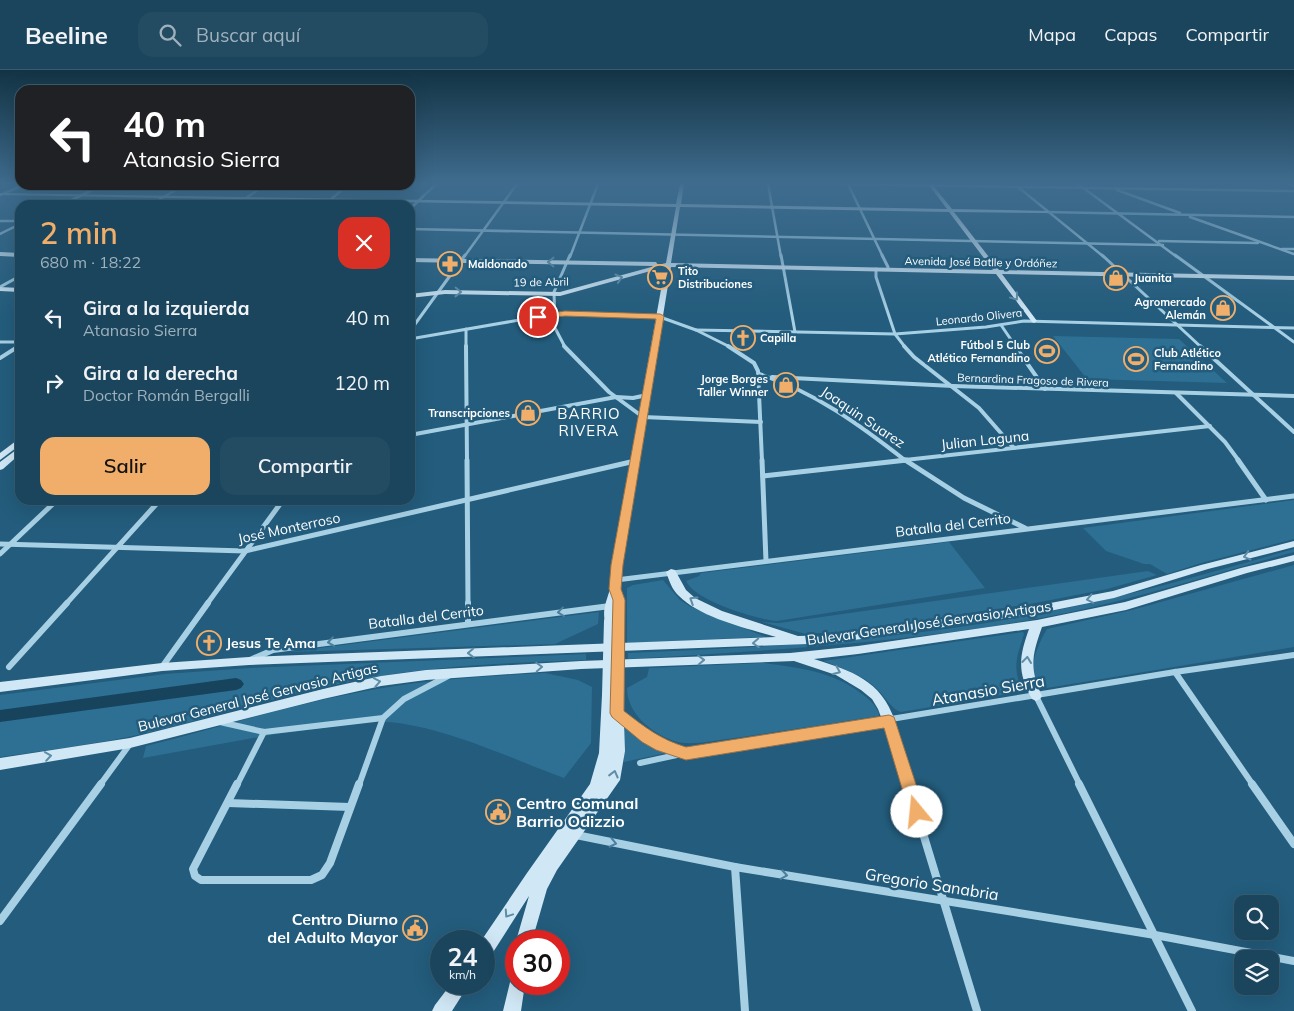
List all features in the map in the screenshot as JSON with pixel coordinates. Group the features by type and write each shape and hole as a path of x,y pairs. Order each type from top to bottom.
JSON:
{"street":[{"path":"0,234 11,228"},
{"path":"582,228 554,294 556,297 554,314 556,333 564,348 616,397 643,417 761,422"},
{"path":"614,621 610,606 675,228"},
{"path":"775,228 795,332"},
{"path":"869,228 888,267"},
{"path":"964,228 1034,321"},
{"path":"1067,228 1122,273 1176,325 1294,432"},
{"path":"1140,228 1294,342"},
{"path":"1221,228 1294,254"},
{"path":"415,229 1163,245"},
{"path":"415,324 484,230"},
{"path":"1158,241 1264,243"},
{"path":"1278,249 1294,249"},
{"path":"0,254 15,255"},
{"path":"415,260 650,266"},
{"name":"19 de Abril","path":"415,295 438,292 566,293 650,266 669,264"},
{"name":"Avenida José Batlle y Ordóñez","path":"669,264 888,267 1293,277"},
{"name":"Avenida José Batlle y Ordóñez","path":"782,266 996,270"},
{"path":"876,269 876,277 895,334 902,344 914,357 979,408 1014,448"},
{"path":"0,288 15,279"},
{"path":"557,286 560,291 566,293"},
{"path":"0,288 15,290"},
{"path":"415,338 554,314 660,316 696,330 742,353 754,363 759,374 766,561"},
{"name":"Leonardo Olivera","path":"696,330 895,334 1001,324 1014,321 1294,328"},
{"path":"1001,324 1045,389"},
{"path":"466,330 468,624"},
{"path":"0,342 15,344"},
{"path":"0,358 15,348"},
{"name":"Joaquin Suarez","path":"759,374 772,377 836,409 871,433 905,460 958,495 1027,529"},
{"name":"Bernardina Fragoso de Rivera","path":"772,377 953,386 1294,396"},
{"path":"1176,393 1225,442 1266,500"},
{"path":"415,434 616,397 633,398 647,395"},
{"name":"Julian Laguna","path":"763,476 1210,426"},
{"path":"0,457 15,445"},
{"path":"0,467 15,454"},
{"name":"José Monterroso","path":"0,544 245,551 635,461"},
{"name":"Batalla del Cerrito","path":"615,584 671,572 1294,496"},
{"path":"0,554 52,505"},
{"path":"9,667 155,505"},
{"path":"162,667 279,505"},
{"name":"Bulevar General José Gervasio Artigas","path":"0,687 162,667 249,661 833,639 1045,608 1114,594 1205,567 1294,544"},
{"name":"Bulevar General José Gervasio Artigas","path":"0,764 130,743 381,681 454,672 790,656 858,650 1037,624 1126,606 1245,570 1294,558"},
{"path":"671,572 682,592 692,600 732,618 804,640"},
{"path":"527,930 540,887 603,773 612,695 614,621 619,600 615,584"},
{"name":"Batalla del Cerrito","path":"249,661 273,650 610,606"},
{"path":"1037,624 1025,663 1026,674 1192,1011"},
{"name":"Atanasio Sierra","path":"640,763 686,753 889,721 1175,672 1294,655"},
{"path":"790,656 822,665 857,681 881,702 889,721 977,1011"},
{"path":"264,732 193,869 195,876 201,880 311,880 322,875 330,863 383,718 388,710 454,672"},
{"path":"1175,672 1294,844"},
{"path":"495,936 571,832 613,780 618,751 617,713 612,695"},
{"name":"Atanasio Sierra","path":"617,713 647,738 661,746 686,753"},
{"path":"220,722 264,732 383,718"},
{"path":"0,921 130,743"},
{"path":"228,803 350,807"},
{"name":"Gregorio Sanabria","path":"571,832 736,868 1155,935 1294,961"},
{"path":"736,868 745,1011"},
{"path":"441,1011 453,995"},
{"path":"512,1011 515,995"}],"shaded area":[{"name":"Club Atlético Fernandino","path":"1053,336 1179,339 1227,383 1087,379"},
{"path":"1294,500 1294,539 1201,563 1167,574 1150,564 1144,564 1106,551 1083,528"},
{"path":"949,542 985,588 777,621 741,613 713,602 692,588 686,581 699,576 701,573"},
{"path":"1294,549 1294,552 1128,599 1016,622 906,638 628,659 628,653 739,648 849,640 1013,619 1124,595"},
{"path":"1294,565 1294,647 1047,688 1039,685 1034,679 1033,671 1036,652 1047,629 1132,610"},
{"path":"1148,571 1157,575 1107,589 1030,604 850,631 806,634 762,622 779,623"},
{"path":"663,580 680,600 691,607 766,637 627,643 627,588 633,585"},
{"path":"599,612 598,624 555,644 289,652"},
{"path":"1023,632 1016,668 1022,690 1019,692 901,712 894,708 876,688 864,679 823,661"},
{"path":"586,654 586,660 472,666 387,675 305,691 128,737 0,757 0,695 165,674 250,668"},
{"path":"764,663 815,672 839,680 867,698 879,714 878,716 783,731 687,743 674,741 649,727 636,714 628,697 627,688 647,677 649,668"},
{"path":"545,673 578,680 592,687 591,743 564,778 447,734 399,723 375,721 276,734 143,758 146,746 353,693 443,680"},
{"path":"626,727 666,753 624,762 624,730"}],"waterway":[{"path":"0,716 236,684"}],"place":[{"name":"Maldonado","path":"450,264"},
{"name":"Tito Distribuciones","path":"660,277"},
{"name":"Juanita","path":"1116,278"},
{"name":"Agromercado Alemán","path":"1223,308"},
{"name":"Capilla","path":"743,338"},
{"name":"Fútbol 5 Club Atlético Fernandino","path":"1047,351"},
{"name":"Club Atlético Fernandino","path":"1136,359"},
{"name":"Jorge Borges Taller Winner","path":"786,385"},
{"name":"Transcripciones","path":"528,413"},
{"name":"Jesus Te Ama","path":"209,643"},
{"name":"Centro Comunal Barrio Odizzio","path":"498,812"},
{"name":"Centro Diurno del Adulto Mayor","path":"415,928"}],"district":[{"name":"BARRIO RIVERA","path":"589,422"}],"route":[{"path":"538,317 554,314 660,316 617,565 615,589 619,600 617,713 647,738 661,746 686,753 889,721 917,812"}]}
